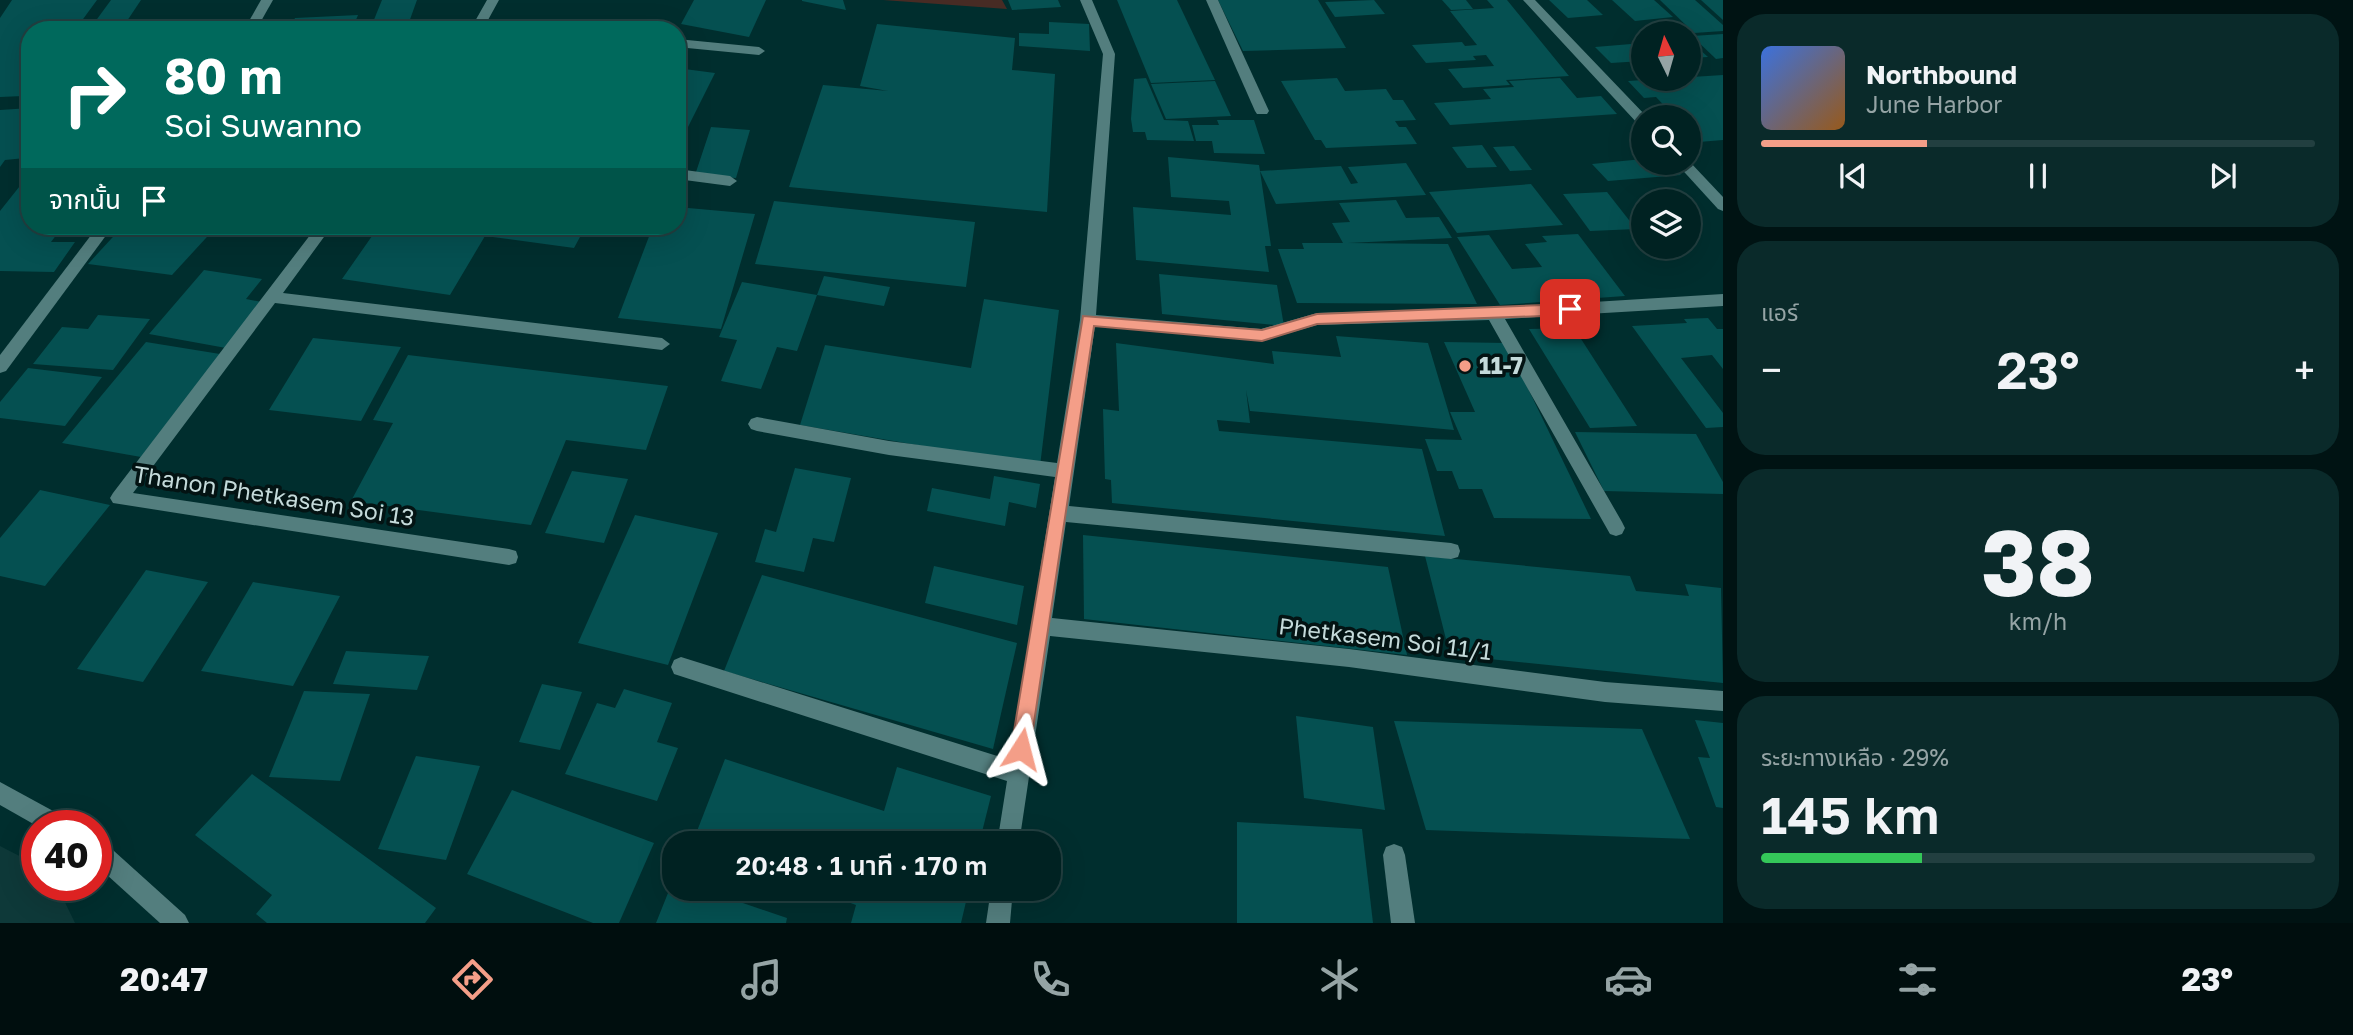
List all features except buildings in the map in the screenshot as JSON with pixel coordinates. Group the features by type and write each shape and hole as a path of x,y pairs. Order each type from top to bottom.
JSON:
{"street":[{"path":"255,21 267,0"},
{"path":"482,21 493,0"},
{"path":"1010,831 1088,320 1109,54 1086,0"},
{"path":"1212,0 1262,111"},
{"path":"1529,0 1631,108"},
{"path":"686,44 759,51"},
{"path":"686,175 730,181"},
{"path":"1694,175 1723,206"},
{"path":"0,367 99,235"},
{"name":"Thanon Phetkasem Soi 13","path":"318,235 119,498 509,556"},
{"path":"269,297 662,344"},
{"path":"1088,320 1262,335 1317,319 1494,314 1723,300"},
{"path":"1494,314 1616,528"},
{"path":"757,424 889,448 1063,471"},
{"path":"1059,513 1451,551"},
{"name":"Phetkasem Soi 11/1","path":"1040,626 1349,658 1605,692 1723,701"},
{"path":"681,667 1017,773"},
{"path":"0,793 30,810"},
{"path":"1394,855 1403,923"},
{"path":"112,864 177,923"},
{"path":"998,923 1001,901"}],"shaded area":[{"path":"883,0 1002,0 1007,9"},
{"path":"0,846 21,857 21,901 64,901 75,923 0,923"}],"place":[{"name":"11-7","path":"1465,366"}],"route":[{"path":"1021,749 1088,320 1262,335 1317,319 1570,309"}]}
